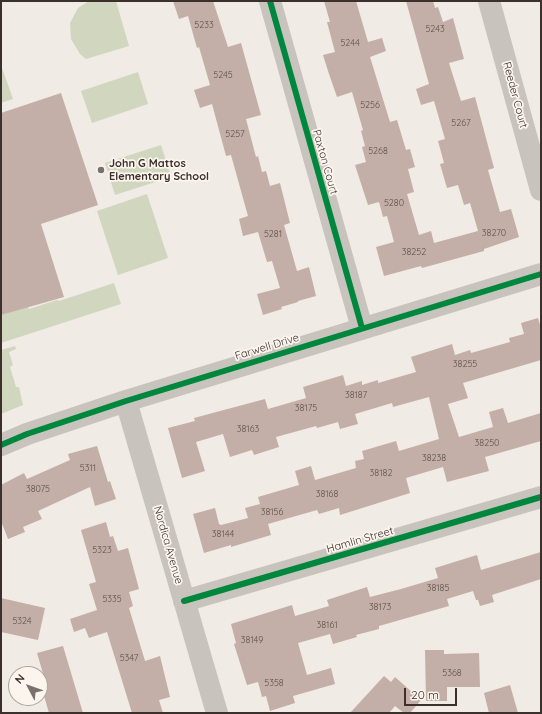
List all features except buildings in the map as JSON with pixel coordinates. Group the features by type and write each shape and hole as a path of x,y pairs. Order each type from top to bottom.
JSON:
{"street":[{"name":"Paxton Court","path":"270,1 362,328"},
{"name":"Reeder Court","path":"489,1 541,190"},
{"name":"Farwell Drive","path":"1,445 27,434 126,401 541,274"},
{"name":"Nordica Avenue","path":"126,401 217,713"},
{"name":"Hamlin Street","path":"184,601 541,497"}],"green space":[{"path":"89,1 116,1 129,46 86,59 80,54 71,39 70,23 78,8"},
{"path":"1,65 13,99 1,103"},
{"path":"138,72 148,104 92,123 81,91"},
{"path":"161,145 171,177 115,195 105,163"},
{"path":"147,194 168,258 118,275 97,211"},
{"path":"114,283 121,304 1,343 1,315 28,306 29,309 57,300 59,301"},
{"path":"15,346 16,349 9,352 13,365 10,367 16,387 19,387 23,405 1,414 1,350"}],"cycle path":[{"path":"270,1 362,328"},
{"path":"1,445 27,434 126,401 541,274"},
{"path":"184,601 541,497"}],"place":[{"name":"John G Mattos Elementary School","path":"101,170"}]}
